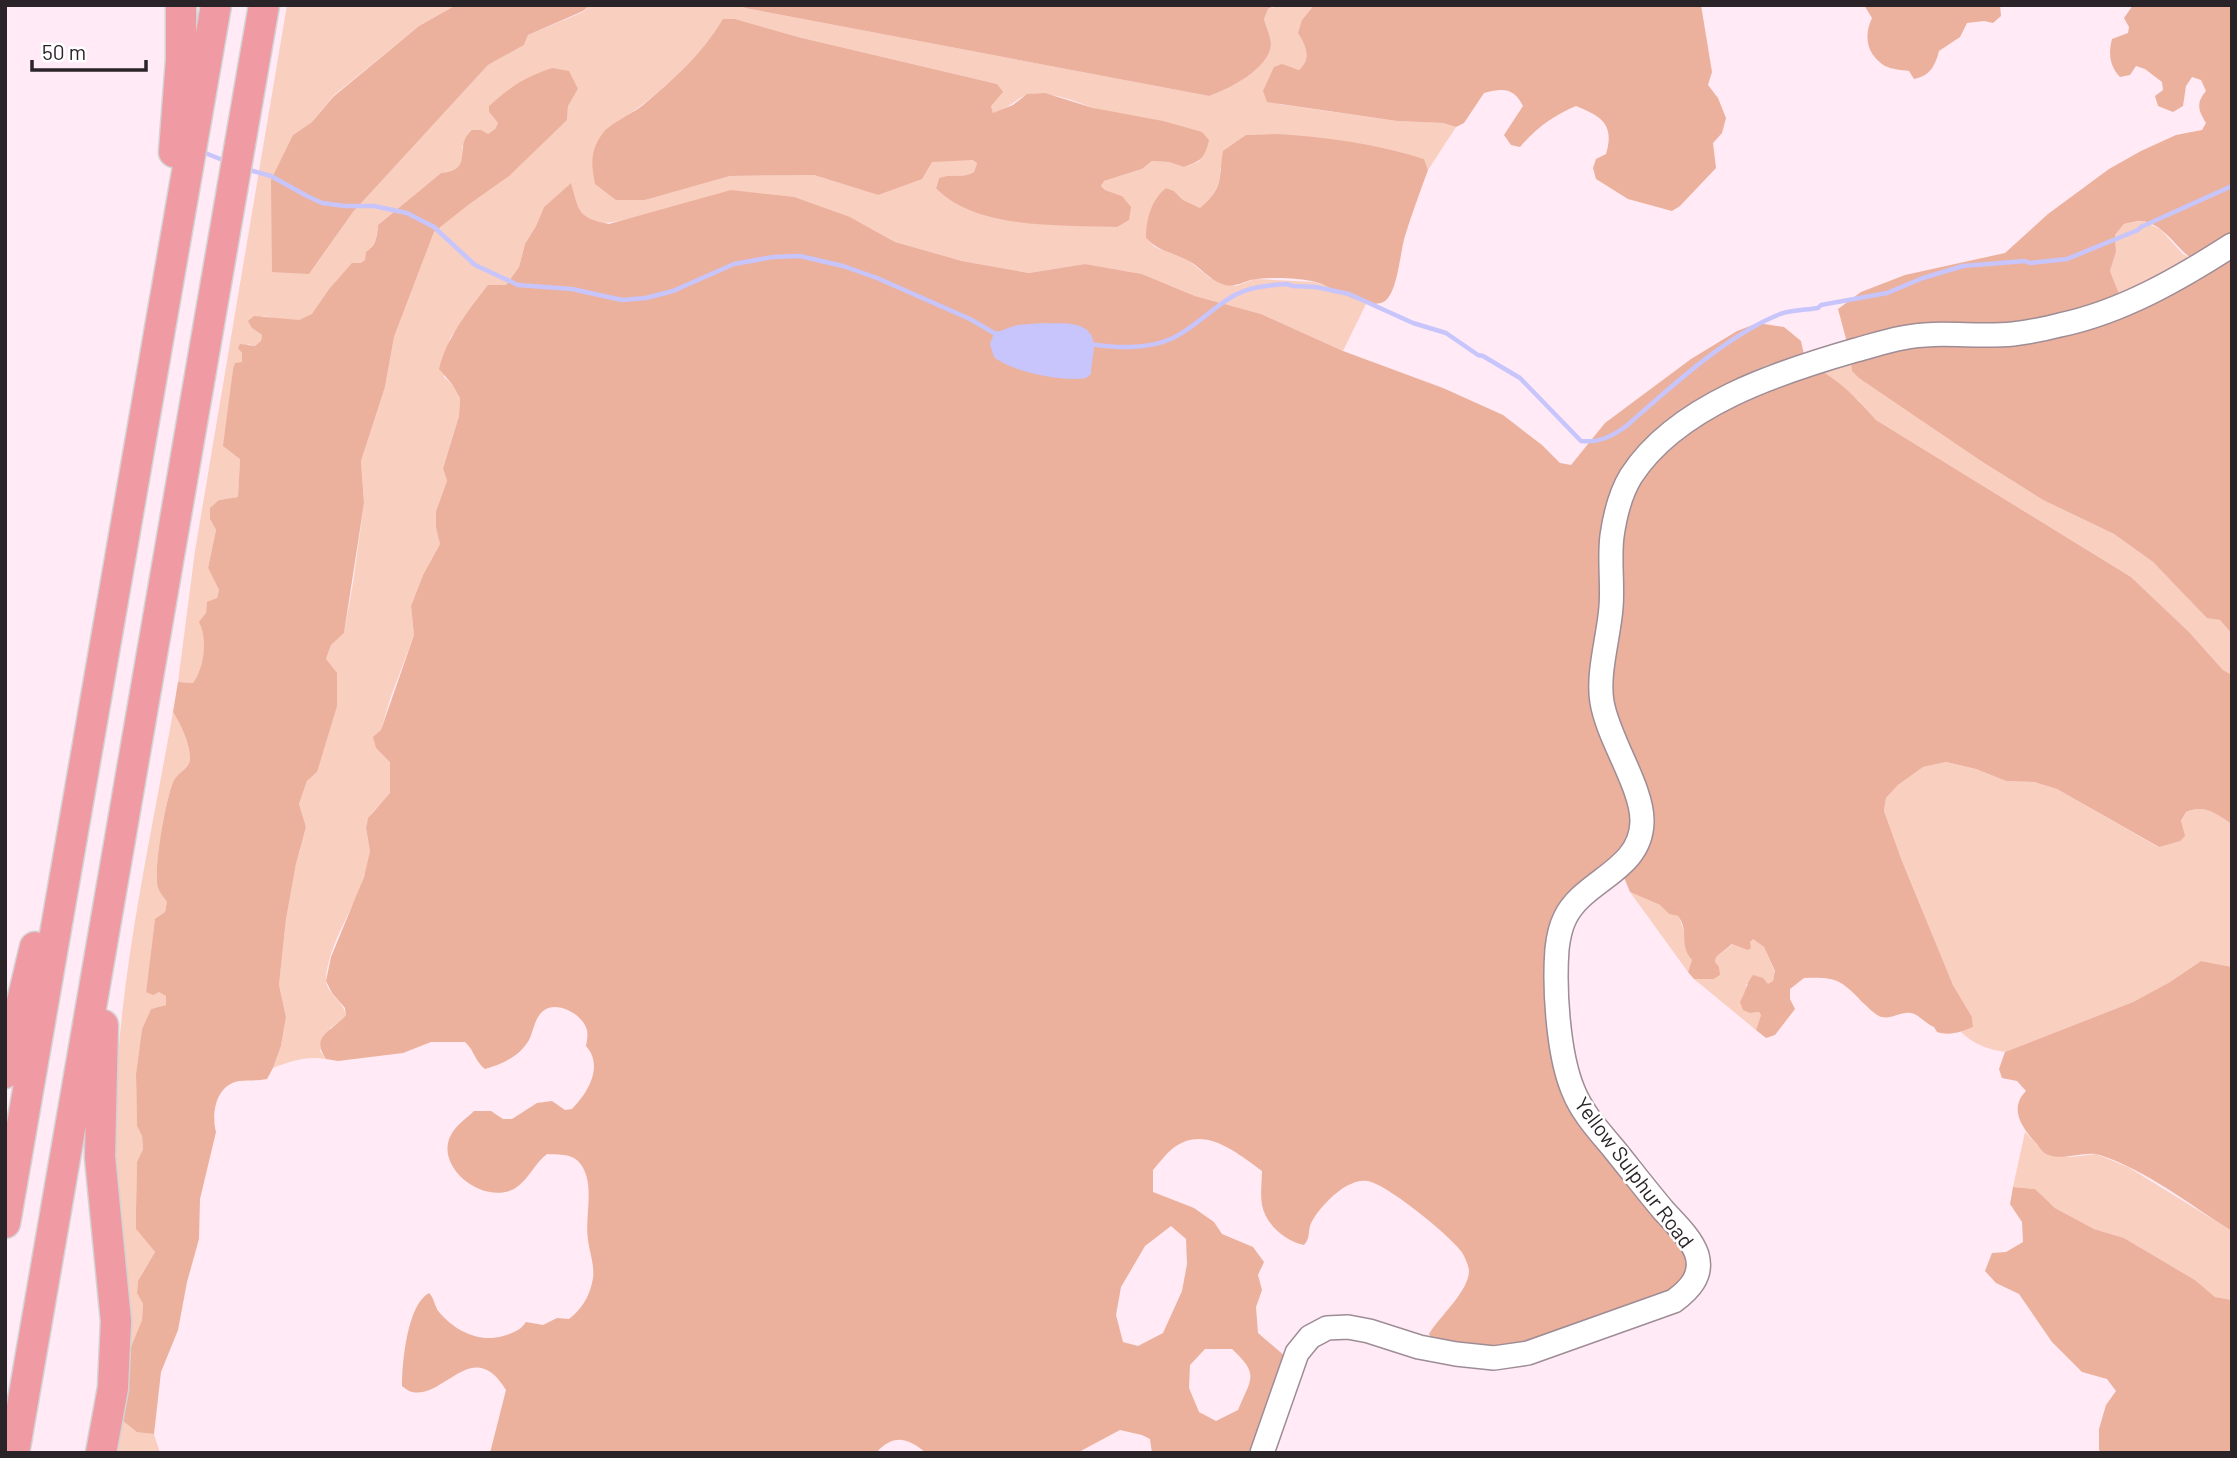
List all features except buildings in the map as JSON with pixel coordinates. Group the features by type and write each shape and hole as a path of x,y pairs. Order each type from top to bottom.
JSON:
{"highway":[{"path":"173,258 173,158 181,60 181,5"},
{"path":"5,1223 216,5"},
{"path":"14,1453 264,5"},
{"path":"5,1073 95,708"},
{"path":"101,1453 113,1388 116,1321 100,1157 102,1033 123,822"},
{"path":"5,1034 22,1002"}],"street":[{"name":"Yellow Sulphur Road","path":"1262,1453 1297,1353 1310,1336 1327,1328 1359,1329 1419,1347 1456,1354 1494,1358 1528,1353 1674,1301 1689,1290 1698,1272 1697,1253 1588,1117 1574,1092 1565,1065 1558,1008 1558,947 1565,918 1581,898 1615,872 1636,849 1642,823 1638,798 1616,748 1601,701 1611,607 1611,540 1622,495 1647,456 1670,433 1704,410 1799,366 1903,337 1958,333 2011,334 2063,325 2111,310 2157,289 2232,244"}],"shaded area":[{"path":"287,5 456,5 419,26 333,96 312,122 293,135 309,274 353,212 488,65 524,45 528,35 583,12 590,5 741,5 745,8 1209,96 1247,77 1269,54 1271,45 1264,19 1268,9 1285,5 1314,5 1302,20 1307,47 1304,65 1300,70 1282,65 1278,104 1397,121 1443,123 1456,127 1428,170 1424,159 1358,145 1292,136 1246,135 1220,169 1215,191 1200,208 1166,188 1153,205 1146,238 1155,247 1188,260 1210,278 1236,286 1255,279 1314,282 1339,290 1366,304 1343,351 1261,314 1195,296 1142,274 1085,264 1029,273 962,261 895,242 850,217 642,215 615,222 597,222 582,214 570,184 544,207 525,244 519,267 506,285 488,286 450,338 444,377 452,384 460,398 459,416 443,467 447,481 436,511 440,544 423,575 411,606 414,635 390,699 376,748 390,761 390,793 367,821 370,849 367,866 328,965 326,983 346,1015 342,1021 330,1028 320,1051 326,1059 299,1060 273,1068 281,1046 286,1017 279,985 286,919 306,827 299,804 307,781 317,772 326,659 331,645 344,633 364,503 361,461 385,387 394,337 434,232 567,120 568,106 578,89 489,112 498,123 495,129 462,146 461,163 457,169 441,173 378,225 376,239 365,260 347,269 329,289 312,315 299,320 263,316 252,328 262,335 261,342 255,346 248,344 242,353 242,362 233,369 229,406 240,459 238,497 219,500 210,519 216,530 208,568 219,590 217,598 207,603 206,613 200,622 204,644 197,677 193,683 178,682 195,551","holes":["735,19 798,37 997,84 991,106 993,113 1031,94 1048,94 1069,99 1116,118 1200,161 1185,167 1152,161 1142,169 1104,181 1101,186 1105,190 1122,196 1117,227 1090,226 936,187 939,178 974,172 977,163 962,159 943,159 926,164 878,195 814,175 730,176 645,200 623,119 678,74 703,48 723,20"]},
{"path":"456,5 590,5 583,11 528,35 524,45 488,65 353,212 309,274 272,272 271,180 293,135 312,122 333,97 419,26"},
{"path":"741,5 1276,5 1268,9 1264,19 1271,45 1269,54 1247,77 1209,96 745,8"},
{"path":"1314,5 1701,5 1712,72 1708,85 1718,98 1726,118 1722,133 1713,143 1716,168 1672,211 1628,199 1596,179 1593,168 1596,159 1606,154 1609,135 1604,122 1576,106 1545,123 1520,147 1511,145 1504,135 1523,106 1516,95 1507,90 1484,93 1464,123 1456,127 1443,123 1397,121 1267,102 1263,91 1274,67 1282,64 1299,70 1303,66 1307,57 1298,33 1302,20"},
{"path":"1864,5 2000,5 2001,16 1993,23 1967,23 1960,37 1939,51 1931,70 1914,79 1909,71 1885,66 1873,54 1867,37 1872,18"},
{"path":"2133,5 2232,5 2232,238 2195,261 2157,227 2141,221 2124,224 2115,235 2116,252 2110,271 2120,296 2061,316 1848,346 1838,309 1861,292 1905,275 2005,253 2048,214 2109,169 2176,135 2202,130 2206,123 2199,103 2206,91 2201,80 2192,77 2186,86 2183,106 2173,112 2158,106 2155,96 2163,90 2162,82 2145,69 2136,66 2130,75 2120,77 2114,69 2110,55 2112,39 2128,33 2129,27 2124,18"},
{"path":"723,19 735,19 798,37 997,84 1003,92 991,106 993,113 1013,105 1027,94 1045,93 1093,108 1163,121 1202,132 1209,140 1204,155 1195,163 1184,167 1169,162 1152,161 1142,169 1104,181 1101,186 1105,190 1122,196 1131,207 1129,220 1117,227 1021,223 973,212 953,202 936,188 939,178 974,172 977,163 972,160 932,162 922,179 878,195 814,175 730,176 645,200 616,200 595,184 593,157 599,139 610,126 642,106 676,76 706,43"},
{"path":"552,68 569,71 578,89 568,106 567,120 509,176 434,232 394,337 385,387 361,461 364,503 344,633 331,645 326,659 337,673 337,706 317,772 307,781 299,804 306,827 286,919 279,985 286,1017 281,1046 267,1079 231,1084 220,1094 217,1101 214,1117 216,1132 200,1199 199,1239 178,1330 161,1372 154,1434 137,1432 122,1420 130,1349 142,1320 143,1304 137,1293 138,1281 155,1252 136,1229 137,1162 143,1149 142,1136 137,1126 136,1074 142,1029 151,1009 166,1005 166,996 159,992 153,995 146,992 155,919 165,912 167,902 157,883 164,817 173,782 190,761 186,739 173,712 178,682 193,683 197,677 204,644 199,622 206,613 207,602 217,598 219,590 208,568 216,530 210,519 210,508 219,500 238,497 240,459 223,446 233,369 235,363 242,362 242,353 238,348 240,344 255,346 261,341 262,335 252,328 248,321 254,316 299,320 312,314 352,263 365,260 366,252 375,241 378,225 441,173 458,167 466,137 472,130 481,130 488,134 495,129 498,123 489,112 489,106 518,83"},
{"path":"1277,134 1351,142 1424,159 1428,170 1405,236 1393,289 1385,301 1378,304 1361,301 1316,282 1295,279 1264,278 1240,284 1222,284 1192,263 1160,249 1146,238 1150,211 1166,188 1200,208 1217,188 1223,151 1246,135"},
{"path":"571,183 581,212 591,219 609,224 731,190 794,197 850,217 895,242 962,261 1029,273 1085,264 1142,274 1195,296 1261,314 1343,351 1443,388 1503,415 1542,445 1560,463 1571,465 1605,423 1691,359 1737,331 1758,323 1784,327 1801,341 1804,355 1767,365 1734,380 1659,433 1636,455 1600,629 1634,816 1624,849 1563,902 1561,1079 1688,1255 1686,1277 1674,1291 1623,1307 1565,1333 1500,1349 1435,1344 1429,1334 1459,1295 1468,1279 1469,1271 1461,1251 1431,1222 1388,1191 1376,1184 1361,1181 1346,1186 1327,1202 1312,1221 1306,1243 1297,1243 1277,1231 1264,1212 1261,1196 1262,1171 1218,1143 1195,1139 1184,1142 1164,1156 1153,1170 1153,1192 1194,1208 1214,1222 1222,1234 1253,1247 1264,1262 1258,1275 1262,1290 1256,1307 1258,1333 1286,1357 1255,1453 1152,1453 1150,1439 1120,1430 1077,1453 926,1453 906,1441 894,1440 876,1453 490,1453 506,1390 494,1375 482,1368 470,1368 424,1392 412,1392 402,1386 407,1335 416,1309 429,1293 439,1312 452,1325 468,1334 494,1338 516,1331 526,1322 543,1325 557,1318 569,1319 584,1303 593,1277 587,1230 587,1178 575,1158 547,1154 514,1189 501,1193 488,1192 464,1180 455,1170 449,1159 448,1147 451,1135 458,1125 474,1111 491,1111 503,1119 512,1119 537,1103 552,1101 565,1110 572,1109 588,1087 594,1071 594,1062 586,1046 587,1030 575,1014 555,1007 543,1011 529,1040 520,1051 504,1062 485,1069 465,1042 431,1042 403,1053 338,1061 326,1059 320,1044 322,1038 346,1015 345,1008 326,981 331,957 364,877 370,851 366,828 368,818 390,793 390,762 376,748 373,737 381,730 414,635 411,606 423,575 440,544 436,511 447,481 443,468 459,416 460,398 439,369 453,335 488,285 506,285 519,267 525,244 544,207","holes":["1171,1226 1186,1239 1187,1264 1182,1291 1163,1333 1138,1346 1123,1342 1116,1315 1121,1287 1145,1246","1205,1349 1232,1349 1250,1371 1249,1383 1238,1410 1216,1421 1199,1412 1189,1388 1190,1365"]},
{"path":"2142,221 2160,229 2183,254 2195,261 2120,296 2110,271 2116,252 2115,235 2124,224"},
{"path":"2232,252 2232,634 2220,620 2207,618 2153,562 2114,534 2043,500 1981,461 1852,371 1851,359 1895,347 2010,340"},
{"path":"1851,359 1924,422 1981,461 2043,500 2114,534 2153,562 2207,617 2220,620 2232,634 2232,675 2223,670 2189,632 2131,577 1876,420 1858,400 1817,369"},
{"path":"1817,369 1841,385 1876,420 2131,577 2189,632 2223,670 2232,675 2232,824 2210,811 2199,809 2186,812 2181,821 2185,836 2180,841 2159,847 2057,789 2034,782 2006,781 1976,769 1946,762 1923,767 1898,785 1886,798 1884,811 1902,861 1953,985 1972,1017 1973,1027 1955,1033 1937,1032 1913,1013 1879,1016 1843,984 1830,979 1804,978 1790,989 1790,999 1795,1009 1775,1035 1766,1038 1756,1030 1761,1015 1759,1012 1750,1013 1743,1010 1740,1002 1753,975 1763,978 1768,984 1773,981 1775,971 1764,947 1753,939 1748,950 1732,944 1716,957 1720,975 1714,979 1694,979 1688,972 1692,960 1678,916 1669,914 1660,905 1630,892 1623,875 1645,845 1609,703 1617,551 1639,476 1705,417"},
{"path":"173,712 184,733 190,761 175,779 170,791 158,861 157,886 167,902 165,912 155,920 146,992 159,992 166,996 166,1005 151,1009 142,1029 136,1074 137,1126 142,1136 143,1149 137,1163 136,1229 155,1252 138,1281 137,1293 143,1304 142,1320 130,1349 117,1187 115,1122 119,1042 131,948"},
{"path":"1946,762 1976,769 2006,781 2034,782 2057,789 2158,847 2181,822 2186,812 2199,809 2210,811 2232,824 2232,967 2201,961 2133,1002 2005,1052 1987,1048 1971,1040 1961,1032 1973,1027 1972,1017 1953,985 1884,811 1886,798 1898,785 1923,767"},
{"path":"1630,892 1660,905 1669,914 1678,916 1692,958 1688,972"},
{"path":"1752,938 1764,947 1775,972 1773,981 1769,984 1746,984 1750,1013 1759,1012 1761,1015 1756,1030 1694,979 1714,979 1720,975 1716,957 1733,944 1750,942"},
{"path":"2201,961 2232,967 2232,1231 2152,1179 2118,1162 2094,1154 2059,1157 2045,1153 2025,1130 2019,1117 2018,1104 2026,1091 2017,1081 2002,1078 1999,1069 2005,1052 2133,1002"},
{"path":"2025,1132 2046,1154 2071,1157 2096,1154 2128,1167 2232,1231 2232,1300 2215,1297 2195,1280 2124,1238 2094,1229 2055,1208 2035,1189 2013,1187"},
{"path":"2013,1187 2035,1189 2055,1208 2094,1229 2124,1238 2195,1280 2215,1297 2232,1300 2232,1453 2103,1453 2099,1450 2099,1429 2106,1405 2116,1391 2107,1379 2082,1372 2052,1342 2019,1294 1996,1283 1985,1271 1992,1253 2006,1252 2023,1242 2022,1222 2010,1204"},
{"path":"122,1420 137,1431 154,1434 160,1453 115,1453"}],"water":[{"path":"1017,325 1075,325 1088,331 1094,345 1091,374 1086,378 1076,379 1051,377 1013,367 994,357 990,344 994,333"}],"waterway":[{"path":"200,151 228,162"},
{"path":"246,169 271,176 322,203 374,206 407,213 434,227 475,265 518,285 572,289 622,300 646,298 673,291 734,264 773,257 800,256 843,266 877,278 1000,334"},
{"path":"1088,344 1120,347 1153,345 1181,334 1243,291 1287,284 1316,287 1349,294 1413,323 1446,333 1478,355 1520,378 1581,441 1593,441 1620,431 1719,349 1739,335 1780,314 1887,293 1963,266 2067,259 2138,230 2232,186"}]}
